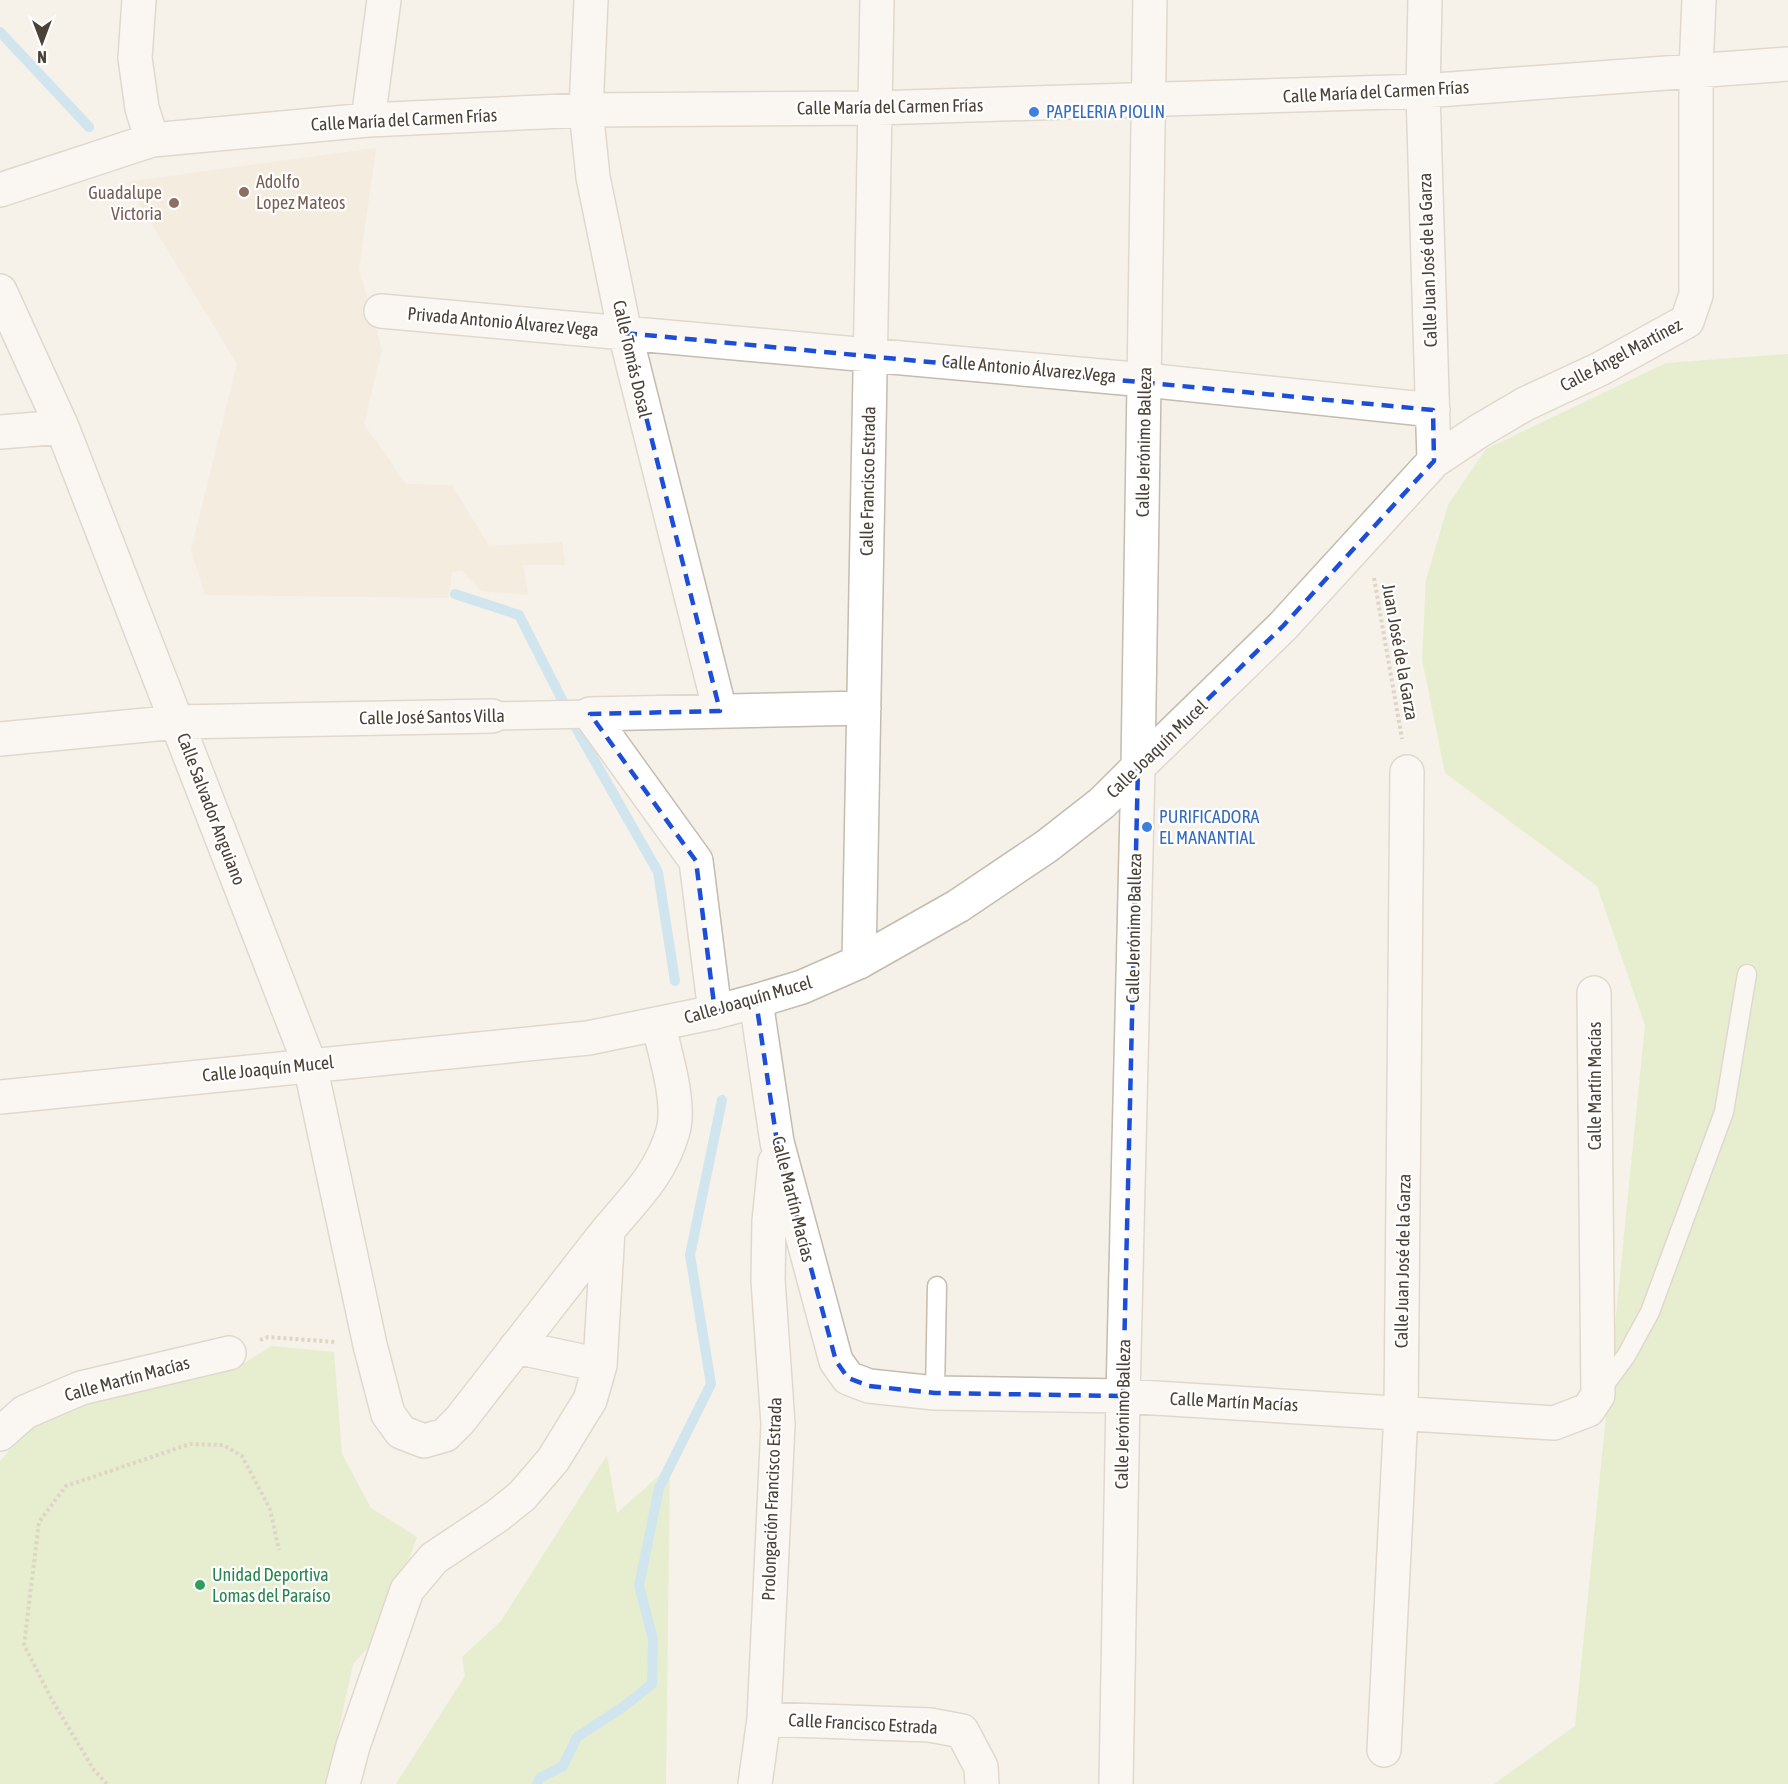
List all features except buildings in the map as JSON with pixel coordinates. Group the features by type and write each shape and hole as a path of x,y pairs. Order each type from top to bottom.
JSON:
{"street":[{"path":"139,0 135,58 142,108 152,140"},
{"path":"368,120 384,0"},
{"name":"Calle Tomás Dosal","path":"591,0 586,110 592,177 625,333 720,711"},
{"name":"Calle Francisco Estrada","path":"859,962 876,0"},
{"name":"Calle Jerónimo Balleza","path":"1116,1784 1138,767 1150,0"},
{"name":"Calle Juan José de la Garza","path":"1425,0 1423,91 1434,461"},
{"name":"Calle Ángel Martínez","path":"1434,461 1525,404 1600,369 1688,321 1696,295 1696,70 1699,0"},
{"name":"Calle María del Carmen Frías","path":"0,190 152,140 368,120 586,110 875,108 1423,91 1788,64"},
{"name":"Calle Salvador Anguiano","path":"0,291 62,426 310,1065 370,1344"},
{"name":"Privada Antonio Álvarez Vega","path":"381,311 625,333"},
{"name":"Calle Antonio Álvarez Vega","path":"625,333 1145,380 1433,410"},
{"path":"0,432 62,426"},
{"name":"Calle Joaquín Mucel","path":"0,1097 588,1038 715,1012 756,1001 802,987 859,962 958,906 1047,846 1102,803 1283,626 1434,461"},
{"name":"Calle José Santos Villa","path":"0,739 177,722 864,708"},
{"path":"590,714 696,861 715,1012"},
{"name":"Calle Juan José de la Garza","path":"1384,1750 1401,1413 1407,772"},
{"name":"Calle Martín Macías","path":"756,1001 777,1142 836,1361 848,1378 869,1386 935,1394 1123,1396 1554,1423 1588,1410 1598,1395 1594,993"},
{"path":"370,1344 388,1414 401,1432 424,1441 445,1435 460,1420 608,1230 650,1182 663,1158 674,1130 675,1099 658,1024"},
{"name":"Prolongación Francisco Estrada","path":"755,1784 764,1719 778,1424 768,1280 769,1221 777,1142"},
{"path":"343,1784 352,1746 407,1590 434,1558 497,1516 522,1496 553,1460 590,1400 600,1365 608,1230"},
{"path":"516,1347 600,1365"},
{"name":"Calle Martín Macías","path":"0,1434 25,1412 81,1388 229,1353"},
{"name":"Calle Francisco Estrada","path":"764,1719 930,1725 962,1731 981,1767 982,1784"}],"lane":[{"path":"1598,1395 1626,1356 1650,1312 1724,1112 1747,974"},
{"path":"935,1394 937,1286"}],"path":[{"name":"Juan José de la Garza","path":"1366,536 1407,772"},
{"path":"229,1353 268,1337 370,1344"},
{"path":"107,1784 94,1770 52,1700 24,1644 39,1522 66,1486 190,1444 223,1445 242,1456 270,1509 279,1550"}],"highlighted area":[{"path":"625,333 1433,410 1434,461 1283,626 1138,767 1123,1396 935,1393 869,1386 848,1378 836,1361 777,1142 756,1001 715,1012 696,861 590,714 720,711"}],"shaded area":[{"path":"376,148 359,269 382,350 364,424 406,484 452,485 489,546 562,542 565,565 523,565 528,595 481,591 462,570 452,572 448,598 205,595 191,550 237,364 126,182"}],"green space":[{"path":"1788,354 1788,1784 1494,1784 1575,1726 1645,1025 1597,886 1445,773 1422,659 1426,580 1448,505 1486,449 1666,363"},
{"name":"Unidad Deportiva Lomas del Paraíso","path":"271,1346 334,1352 342,1454 371,1508 417,1537 383,1632 353,1664 327,1784 0,1784 0,1461 45,1409 240,1366"},
{"path":"607,1455 617,1513 670,1466 666,1784 396,1784 465,1676 462,1657 501,1621"}],"waterway":[{"path":"0,32 89,127"},
{"path":"455,594 519,615 580,735 658,872 675,981"},
{"path":"537,1784 540,1778 563,1766 577,1737 623,1707 652,1684 653,1639 639,1586 659,1488 711,1384 690,1255 722,1100"}],"place":[{"name":"PAPELERIA PIOLIN","path":"1034,112"},
{"name":"Adolfo Lopez Mateos","path":"244,192"},
{"name":"Guadalupe Victoria","path":"174,203"},
{"name":"PURIFICADORA EL MANANTIAL","path":"1147,827"},
{"name":"Unidad Deportiva Lomas del Paraíso","path":"200,1585"}]}
